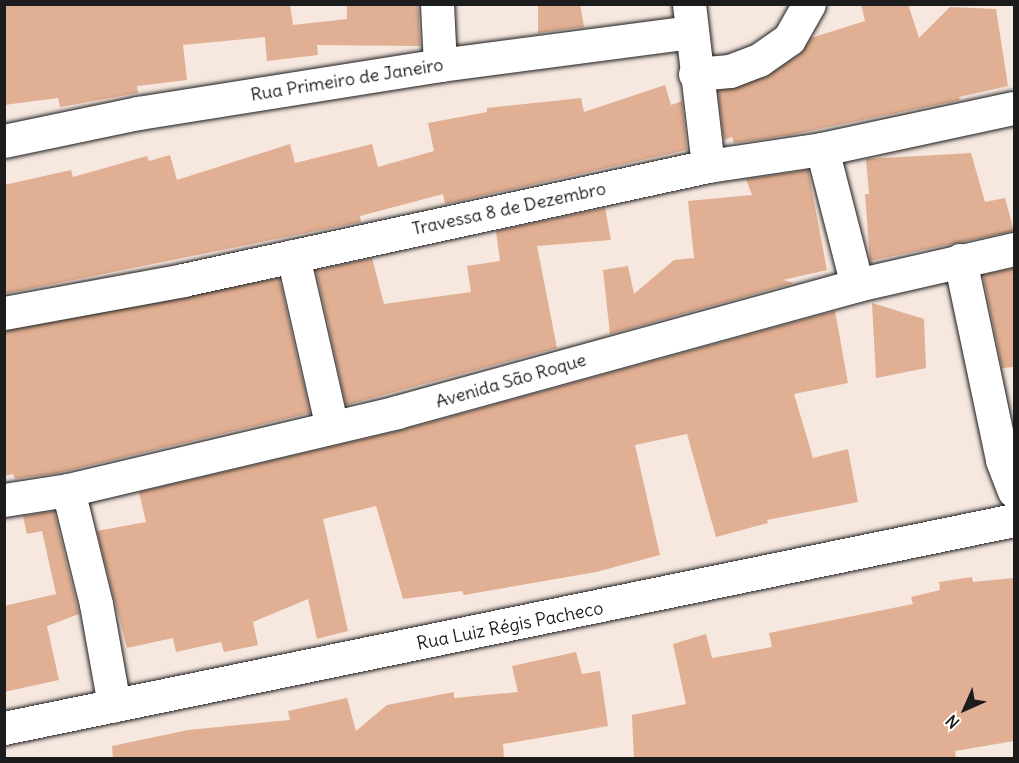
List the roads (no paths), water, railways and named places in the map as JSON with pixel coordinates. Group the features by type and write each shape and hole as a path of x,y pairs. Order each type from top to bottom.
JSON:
{"street":[{"path":"437,4 440,65"},
{"path":"695,74 730,71 759,60 789,39 809,4"},
{"path":"690,18 708,166"},
{"name":"Rua Primeiro de Janeiro","path":"4,141 138,113 440,65 690,18"},
{"name":"Travessa 8 de Dezembro","path":"4,313 293,256 708,166 822,149 1014,108"},
{"path":"822,149 857,285"},
{"name":"Avenida São Roque","path":"4,500 68,490 332,427 857,285 1014,249"},
{"path":"293,256 332,427"},
{"path":"960,260 1002,460 1014,491"},
{"path":"68,490 96,604 114,705"},
{"name":"Rua Luiz Régis Pacheco","path":"4,728 1014,520"}]}
